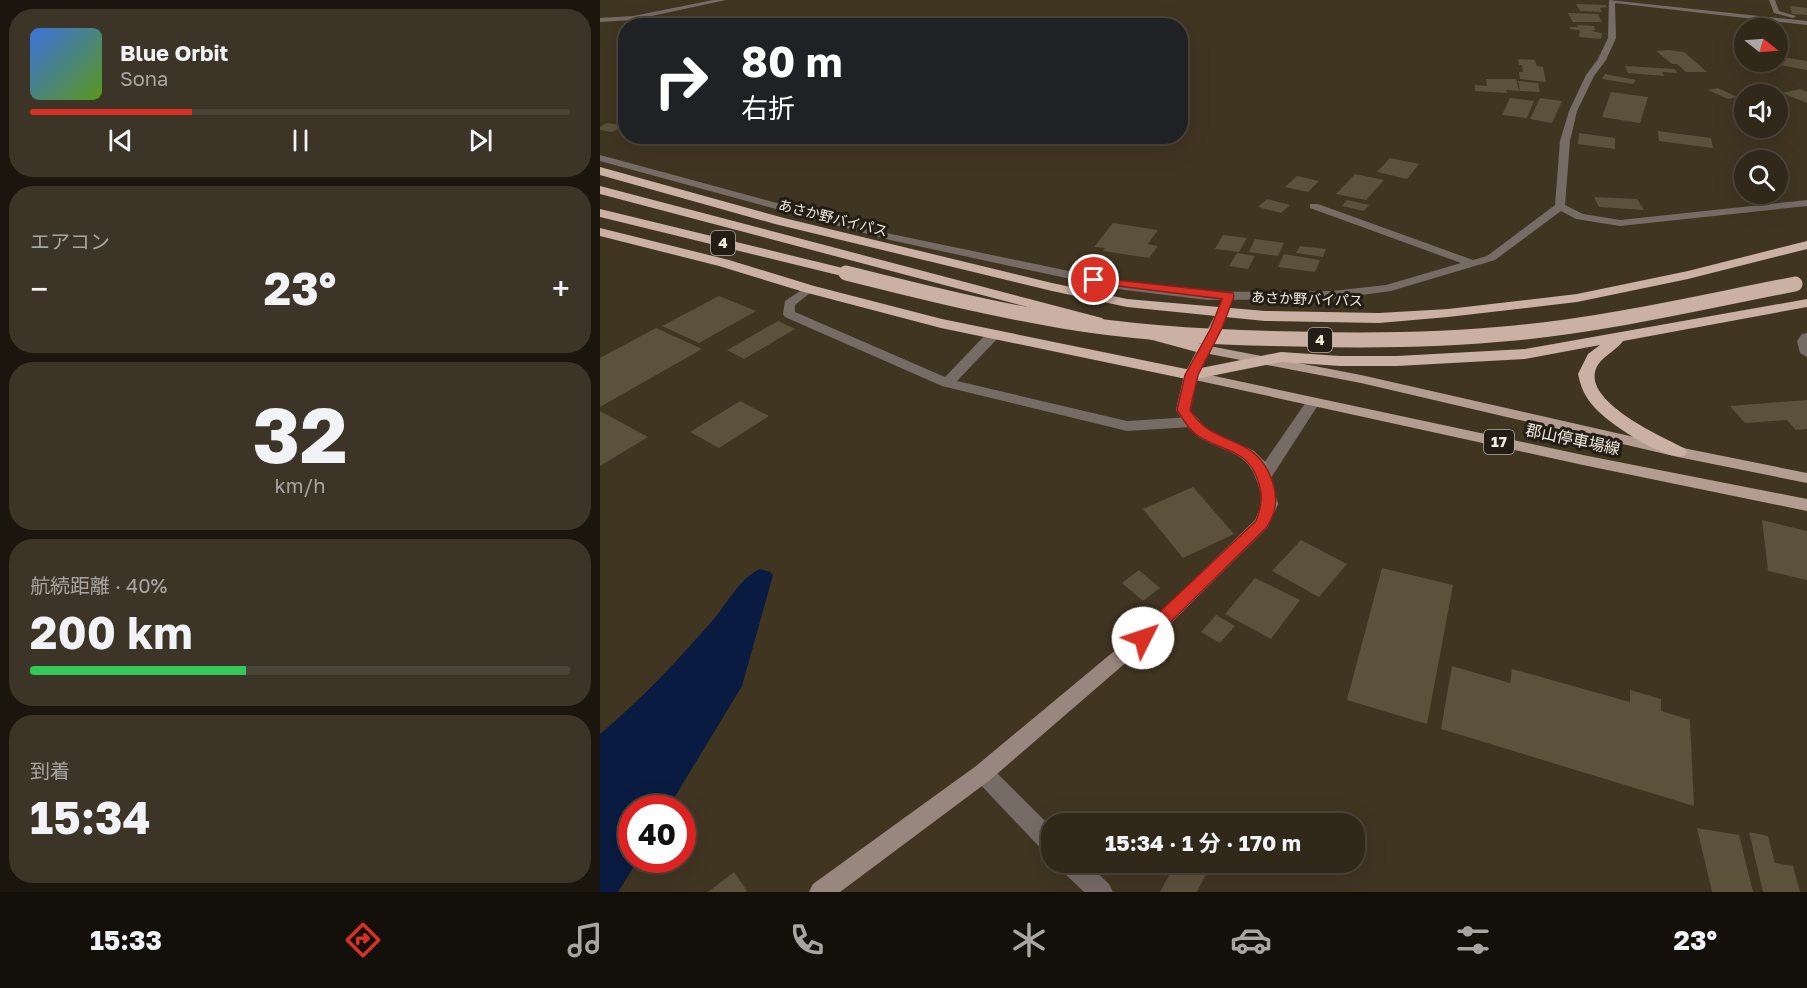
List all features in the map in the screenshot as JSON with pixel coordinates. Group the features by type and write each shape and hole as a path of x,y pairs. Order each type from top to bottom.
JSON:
{"highway":[{"name":"あさか野バイパス","path":"600,171 684,196 948,264 1127,303 1222,313 1379,318 1481,310 1577,298 1688,275 1807,245"},
{"path":"600,190 1204,349"},
{"name":"4","path":"600,213 971,304 1064,321 1220,337 1342,341 1407,340 1547,329 1676,308 1801,282"},
{"path":"600,232 724,263 809,290 993,335 1191,375 1281,357 1340,361 1525,354 1807,303"},
{"path":"1622,337 1598,352 1590,360 1586,374 1590,392 1607,410 1631,429 1678,452"}],"main road":[{"name":"郡山停車場線","path":"1204,349 1361,379 1678,452 1807,478"},
{"name":"郡山停車場線","path":"1191,375 1807,505"}],"street":[{"path":"633,18 723,0"},
{"path":"1772,0 1776,12 1807,18"},
{"path":"600,158 890,237 1117,285 1208,296 1360,293 1491,258 1560,206 1565,141 1577,102 1612,38 1613,1 1807,23"},
{"path":"600,20 618,19"},
{"path":"1560,206 1580,218 1620,223 1807,203"},
{"path":"1314,206 1474,264"},
{"path":"809,290 789,303 789,314 947,383 1127,426 1191,422"},
{"path":"821,892 983,773 1160,623 1262,524 1270,504 1261,467 1249,454 1202,432 1191,422 1184,410 1191,375 1216,328 1229,296"},
{"path":"947,383 993,335"},
{"path":"1807,337 1804,341 1807,353"},
{"path":"1263,477 1313,402"},
{"path":"983,773 1041,833"},
{"path":"1081,873 1101,892"}],"water":[{"path":"760,569 773,575 742,686 676,795 618,795 618,873 630,873 618,892 600,892 600,734 659,679 714,619 740,584"}],"building":[{"path":"1576,4 1606,5 1607,7 1600,8 1602,12 1580,11"},
{"path":"1790,6 1807,8 1807,15 1792,14"},
{"path":"1568,13 1598,14 1602,22 1573,22"},
{"path":"1577,25 1594,26 1595,30 1591,31 1602,33 1601,39 1579,37 1580,30 1570,29 1570,27 1578,27"},
{"path":"1656,51 1684,52 1707,72 1686,72"},
{"path":"1788,58 1807,61 1807,70 1788,67"},
{"path":"1518,59 1535,60 1537,66 1543,67 1546,82 1520,79 1519,72 1523,72"},
{"path":"1625,66 1675,69 1677,73 1662,72 1664,76 1628,73"},
{"path":"1605,74 1636,80 1633,84 1602,79"},
{"path":"1486,79 1516,79 1519,91 1506,90 1507,93 1475,91 1475,85 1487,86"},
{"path":"1518,81 1538,83 1540,92 1520,91"},
{"path":"1718,88 1734,98 1728,99 1708,90"},
{"path":"1800,89 1807,92 1807,103 1788,95 1788,92"},
{"path":"1611,92 1648,97 1640,123 1602,117"},
{"path":"1510,98 1534,101 1527,118 1502,115"},
{"path":"1540,98 1562,101 1552,123 1530,119"},
{"path":"607,123 618,125 618,129 612,132 600,130 600,127"},
{"path":"1658,131 1711,138 1713,148 1659,141"},
{"path":"1579,133 1615,138 1615,149 1578,144"},
{"path":"1390,158 1419,164 1407,179 1377,172"},
{"path":"1355,174 1384,180 1366,200 1336,194"},
{"path":"1297,176 1319,181 1308,192 1285,187"},
{"path":"1594,197 1637,199 1644,210 1599,207"},
{"path":"1267,199 1290,205 1281,213 1258,207"},
{"path":"1347,200 1369,205 1364,211 1342,206"},
{"path":"1113,223 1158,230 1148,244 1158,246 1149,258 1103,251 1105,248 1094,247"},
{"path":"1223,235 1247,238 1239,252 1215,249"},
{"path":"1255,239 1284,243 1278,256 1249,252"},
{"path":"1300,246 1326,249 1323,257 1296,253"},
{"path":"1237,253 1255,256 1248,269 1229,266"},
{"path":"1284,254 1320,260 1315,272 1278,267"},
{"path":"719,296 756,311 699,343 662,326"},
{"path":"778,321 795,329 744,359 727,350"},
{"path":"656,328 702,349 600,407 600,358"},
{"path":"1807,400 1807,429 1796,430 1787,420 1745,423 1730,406"},
{"path":"740,401 769,416 719,448 690,432"},
{"path":"600,411 648,437 600,466"},
{"path":"1193,487 1234,534 1183,558 1143,509"},
{"path":"1762,520 1807,531 1807,580 1768,571"},
{"path":"1301,540 1347,564 1319,597 1272,571"},
{"path":"1382,568 1453,585 1427,724 1347,700"},
{"path":"1139,570 1160,588 1143,601 1122,583"},
{"path":"1255,578 1300,600 1271,639 1225,614"},
{"path":"1216,615 1235,626 1220,643 1201,632"},
{"path":"1452,666 1510,683 1512,669 1630,702 1630,690 1661,699 1661,711 1690,720 1694,806 1441,729"},
{"path":"1697,828 1739,835 1753,892 1712,892"},
{"path":"1749,832 1768,836 1775,863 1793,866 1800,892 1763,892"},
{"path":"734,872 747,891 708,892"},
{"path":"1170,873 1206,873 1197,892 1160,892"}],"route":[{"path":"1094,280 1208,296 1229,296 1216,328 1191,375 1184,410 1191,422 1202,432 1249,454 1261,467 1270,504 1262,524 1143,638"}]}
